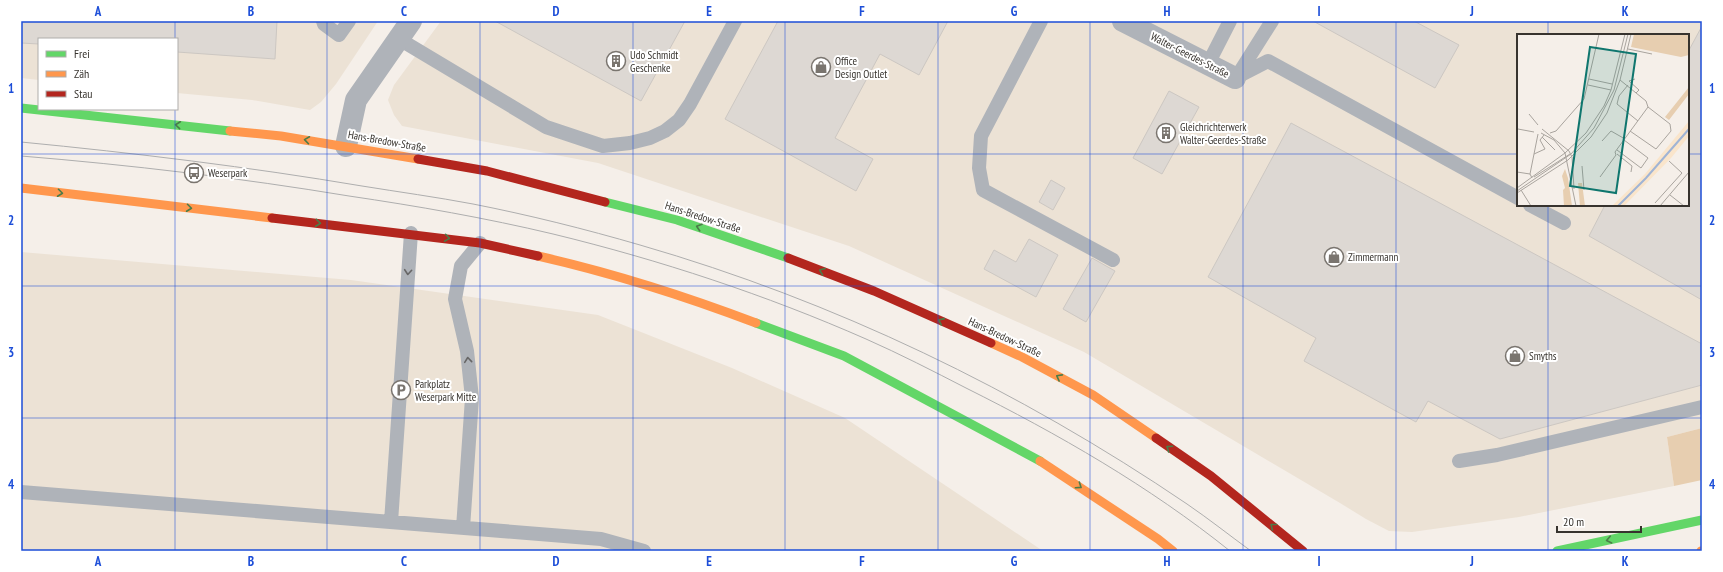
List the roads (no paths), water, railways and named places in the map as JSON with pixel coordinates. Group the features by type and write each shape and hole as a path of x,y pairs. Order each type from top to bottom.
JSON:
{"main road":[{"name":"Hans-Bredow-Straße","path":"21,108 38,110"},
{"name":"Hans-Bredow-Straße","path":"40,110 281,136 487,171 677,220 774,253 874,291 1022,357 1093,395 1211,476 1303,551"},
{"path":"21,188 480,242 588,267 694,300 844,356 1047,464 1158,539 1173,551"},
{"path":"1557,551 1702,520"}],"street":[{"path":"346,146 356,100 412,21"},
{"name":"Walter-Geerdes-Straße","path":"1123,21 1235,78"}],"lane":[{"path":"323,21 324,24 339,35 349,21"},
{"path":"399,39 546,127 603,146 630,143 650,138 665,131 678,120 690,104 735,21"},
{"path":"1041,21 981,136 978,168 984,190 1113,260"},
{"path":"1208,64 1230,21"},
{"path":"1235,78 1272,21"},
{"path":"1235,78 1268,61 1517,197"},
{"path":"1532,206 1564,223"},
{"path":"391,522 411,233"},
{"path":"463,528 472,398 467,351 455,299 461,266 480,242"},
{"path":"1459,461 1497,455 1702,407"},
{"path":"21,492 601,539 644,551"}],"tram line":[{"path":"21,142 235,167 459,201 578,228 640,245 712,268 784,293 854,322 923,353 991,387 1058,423 1123,462 1187,504 1251,551"},
{"path":"21,156 226,178 308,189 400,204 528,228 593,244 673,267 751,293 828,323 916,363 1035,424 1102,462 1168,505 1230,551"}],"place":[{"name":"Udo Schmidt Geschenke","path":"616,61"},
{"name":"Office Design Outlet","path":"821,67"},
{"name":"Gleichrichterwerk Walter-Geerdes-Straße","path":"1166,133"},
{"name":"Weserpark","path":"194,173"},
{"name":"Zimmermann","path":"1334,257"},
{"name":"Smyths","path":"1515,356"},
{"name":"Parkplatz Weserpark Mitte","path":"401,390"}]}
